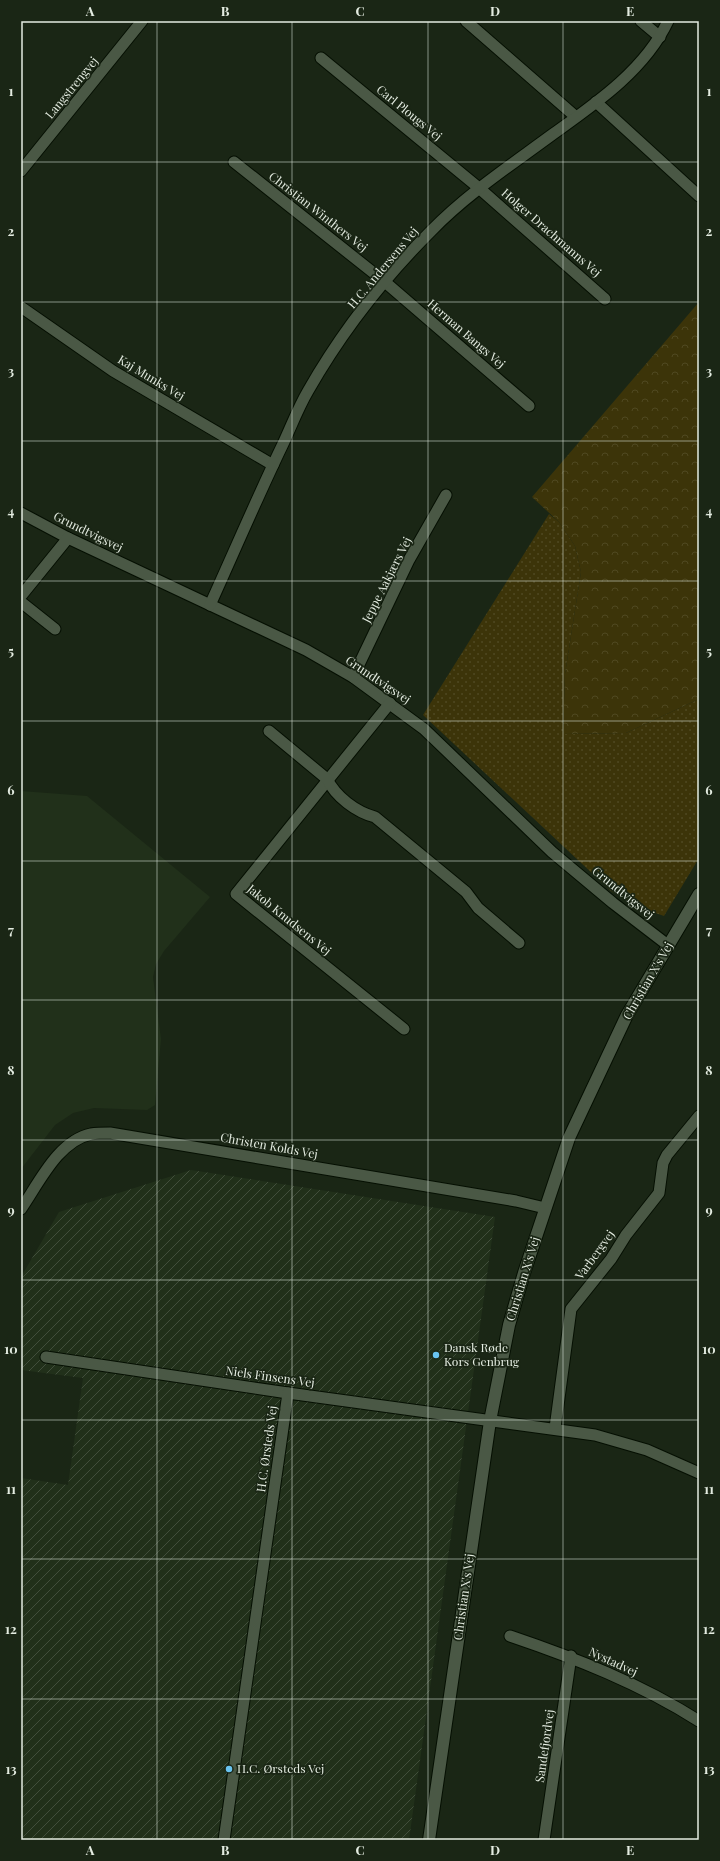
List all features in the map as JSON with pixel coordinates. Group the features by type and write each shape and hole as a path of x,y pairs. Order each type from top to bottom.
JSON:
{"street":[{"name":"Langstrengvej","path":"21,171 142,21"},
{"path":"466,21 576,117"},
{"path":"641,21 660,37"},
{"name":"H.C. Andersens Vej","path":"210,605 273,465 308,392 339,341 385,282 431,231 479,188 596,102 628,75 660,37 668,21"},
{"name":"Carl Plougs Vej","path":"322,58 479,188"},
{"path":"596,102 699,196"},
{"name":"Christian Winthers Vej","path":"234,162 385,282"},
{"name":"Holger Drachmanns Vej","path":"479,188 605,298"},
{"name":"Herman Bangs Vej","path":"385,282 529,406"},
{"name":"Kaj Munks Vej","path":"21,307 113,371 273,465"},
{"name":"Jeppe Aakjærs Vej","path":"353,677 409,560 446,495"},
{"name":"Grundtvigsvej","path":"21,513 68,538 306,650 353,677 424,728 552,852 613,903 669,946"},
{"path":"21,596 68,538"},
{"path":"21,602 55,629"},
{"name":"Jakob Knudsens Vej","path":"390,703 327,779 236,894 404,1029"},
{"path":"269,731 327,779 333,789 363,813 375,816 466,892 478,908 519,943"},
{"name":"Christian X's Vej","path":"428,1840 490,1421 509,1325 545,1208 569,1138 627,1015 699,894"},
{"name":"Varbergvej","path":"554,1428 571,1309 611,1259 626,1235 659,1193 663,1163 667,1155 699,1116"},
{"name":"Christen Kolds Vej","path":"21,1209 60,1152 76,1140 91,1134 110,1133 509,1200 545,1208"},
{"name":"Niels Finsens Vej","path":"46,1357 490,1421"},
{"name":"H.C. Ørsteds Vej","path":"224,1840 288,1393"},
{"path":"490,1421 554,1428 595,1435 647,1450 699,1473"},
{"name":"Nystadvej","path":"510,1636 571,1656 631,1684 699,1721"},
{"name":"Sandefjordvej","path":"544,1840 571,1656"}],"shaded area":[{"path":"21,791 87,796 210,897 164,951 156,964 153,977 161,1039 155,1105 147,1110 94,1108 73,1113 55,1125 21,1169"},
{"path":"191,1170 495,1217 409,1840 21,1840 21,1478 68,1485 83,1378 21,1370 21,1277 59,1212"}],"green space":[{"path":"699,302 699,699 626,733 563,734 565,674 581,572 575,546 559,522 532,497"},
{"path":"549,514 559,522 575,546 581,572 565,674 563,734 626,733 699,699 699,858 664,916 635,906 611,891 423,715"}],"place":[{"name":"Dansk Røde Kors Genbrug","path":"436,1355"},
{"name":"H.C. Ørsteds Vej","path":"229,1769"}]}
